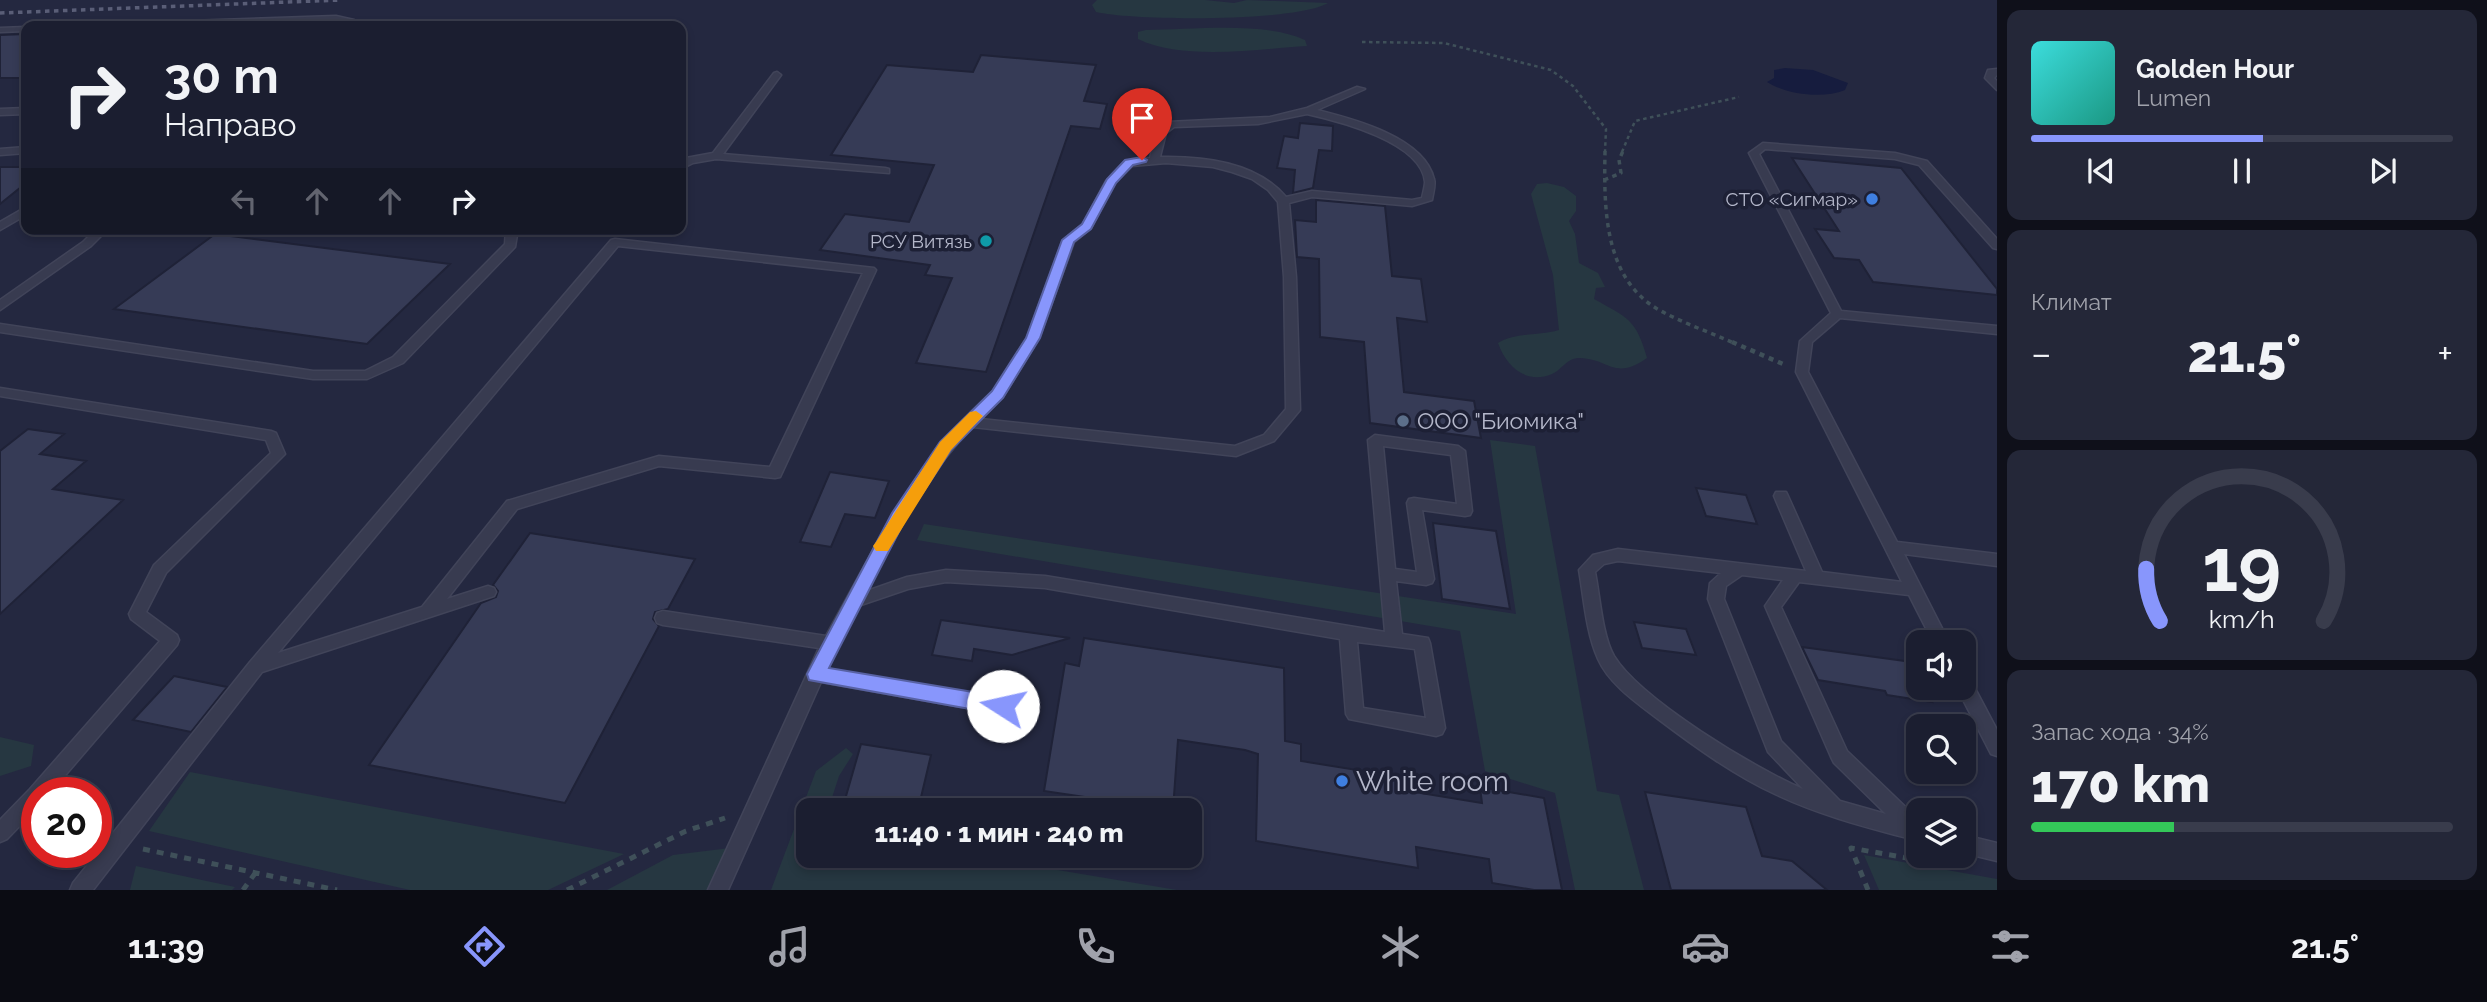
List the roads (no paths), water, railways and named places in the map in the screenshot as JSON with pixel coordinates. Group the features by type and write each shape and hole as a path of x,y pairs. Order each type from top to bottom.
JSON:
{"lane":[{"path":"248,21 336,18 347,21"},
{"path":"0,30 21,29"},
{"path":"1997,72 1991,72 1989,78 1997,87"},
{"path":"716,156 777,75"},
{"path":"1154,160 1161,132 1171,124 1260,121 1292,116 1335,102 1360,89"},
{"path":"1283,201 1312,194 1412,203 1427,200 1432,189 1429,169 1416,154 1382,135 1335,117 1304,110"},
{"path":"0,112 21,111"},
{"path":"1837,314 1754,153 1763,146 1895,156 1923,163 1997,246"},
{"path":"0,152 21,150"},
{"path":"686,163 716,156 885,171"},
{"path":"718,890 830,643 898,518 945,446 969,422 998,394 1033,338 1069,240 1087,226 1111,181 1129,163 1183,159 1238,168 1263,181 1283,201 1289,256 1293,410 1269,438 1236,451 969,422"},
{"path":"0,227 21,213"},
{"path":"0,306 97,235"},
{"path":"0,328 313,375 367,375 398,360 512,245 512,235"},
{"path":"80,890 256,667 620,235"},
{"path":"427,612 512,505 659,461 775,473 870,270 615,243"},
{"path":"1935,630 1802,372 1806,341 1837,314 1997,330"},
{"path":"0,393 271,436 278,454 160,569 137,614 171,640 53,777"},
{"path":"1387,574 1426,579 1414,503 1465,511 1458,451 1375,440 1387,574 1394,640"},
{"path":"1781,496 1817,578"},
{"path":"1892,547 1997,560"},
{"path":"1906,829 1837,810 1779,787 1691,733 1641,697 1606,659 1587,569 1599,559 1618,555 1913,589"},
{"path":"1739,569 1718,583 1716,599 1774,746 1837,810"},
{"path":"852,602 907,583 959,576 1045,582 1348,634 1422,643 1436,728 1355,714 1348,634"},
{"path":"1795,576 1773,606 1840,757 1906,820"},
{"path":"256,667 488,592"},
{"path":"663,618 830,643"},
{"path":"816,674 1030,711"},
{"path":"1972,700 1997,748"},
{"path":"0,833 21,811"},
{"path":"1976,847 1997,852"}],"water":[{"path":"1774,70 1813,70 1848,83 1845,90 1816,95 1795,93 1767,82 1774,78"}],"railway":[{"path":"0,13 341,0"}],"place":[{"name":"СТО «Сигмар»","path":"1872,199"},
{"name":"РСУ Витязь","path":"986,241"},
{"name":"ООО \"Биомика\"","path":"1403,421"},
{"name":"White room","path":"1342,781"}]}
